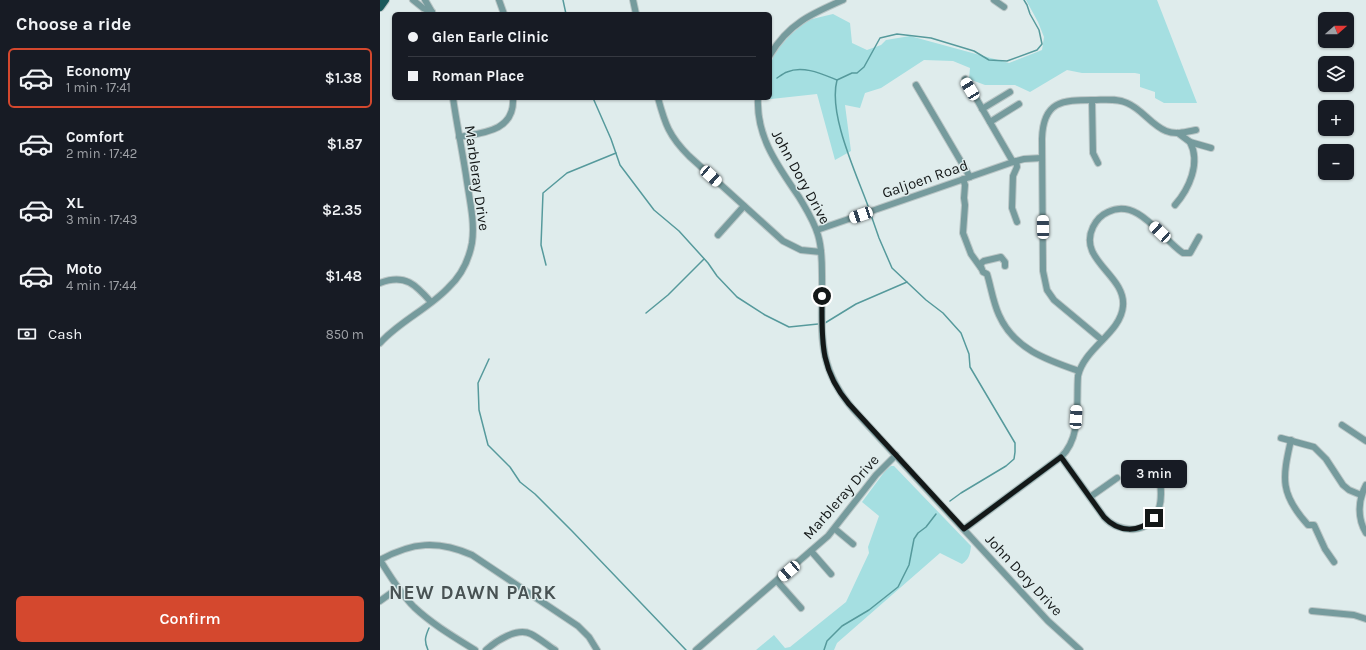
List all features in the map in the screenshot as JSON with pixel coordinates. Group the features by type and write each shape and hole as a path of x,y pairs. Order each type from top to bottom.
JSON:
{"main road":[{"path":"380,7 385,0"}],"street":[{"path":"413,0 431,12"},
{"path":"425,0 432,12"},
{"path":"499,0 503,12"},
{"path":"633,0 636,12"},
{"path":"772,53 784,36 797,23 811,14 843,0"},
{"path":"994,0 1004,7"},
{"path":"964,79 1015,161 1017,168 1013,176 1012,208 1018,222"},
{"path":"916,85 970,177"},
{"path":"982,109 1010,92"},
{"name":"Marbleray Drive","path":"380,343 396,328 442,294 457,277 466,262 472,242 473,220 453,100"},
{"path":"459,137 489,132 500,126 506,121 511,113 513,100"},
{"path":"659,100 667,128 678,145 789,245 807,252 821,252"},
{"name":"John Dory Drive","path":"758,100 759,123 766,145 806,209 817,230 821,252 822,338 824,358 835,385 847,401 964,529 1060,632 1080,650"},
{"path":"1092,100 1093,153 1098,163"},
{"path":"1102,340 1054,300 1045,285 1042,128 1046,117 1049,111 1063,102 1114,100 1124,101 1159,127 1169,132 1178,133 1196,130"},
{"path":"990,122 1019,104"},
{"path":"1178,133 1190,142 1211,148"},
{"path":"1175,206 1193,173 1194,154 1190,142"},
{"name":"Galjoen Road","path":"817,230 1015,161 1028,158 1042,158"},
{"path":"963,180 965,185 965,205 962,233 971,254 983,272 987,274 999,316 1013,336 1021,344 1039,356 1079,371"},
{"path":"718,235 744,206"},
{"path":"964,529 1061,457 1068,450 1074,438 1079,371 1083,363 1120,318 1124,303 1119,287 1100,264 1092,251 1091,236 1094,226 1100,218 1114,210 1131,210 1140,215 1183,253 1190,252 1199,237"},
{"path":"981,268 980,264 982,261 1001,257 1005,262 1005,266"},
{"path":"380,283 397,280 407,281 417,287 431,302"},
{"path":"1342,425 1366,441"},
{"path":"1281,438 1314,447 1326,459 1343,485 1349,490 1361,495"},
{"path":"1291,440 1285,472 1285,483 1289,496 1295,509 1309,526 1314,525 1334,562"},
{"name":"Marbleray Drive","path":"696,650 835,529 876,475 896,455"},
{"path":"1061,457 1104,517 1112,525 1128,529 1143,527 1154,518 1159,508 1161,496 1160,470"},
{"path":"1090,497 1117,478"},
{"path":"1366,485 1361,495 1360,513 1366,533"},
{"path":"835,529 853,544"},
{"path":"475,650 424,616 414,607 398,588 380,560 395,552 414,546 438,545 456,548 472,555 578,626 589,637 597,650"},
{"path":"811,551 831,574"},
{"path":"777,581 801,608"},
{"path":"380,601 398,588"},
{"path":"1312,611 1354,615 1366,619"},
{"path":"486,650 504,638 523,632 530,634 555,650"}],"shaded area":[{"path":"1026,0 1157,0 1197,103 1164,103 1155,98 1155,92 1140,87 1140,74 1135,73 1082,73 1067,70 1030,92 1015,85 985,85 969,79 970,68 953,61 924,60 881,88 865,93 860,108 845,105 851,151 835,160 817,94 772,99 772,60 775,52 790,35 808,20 833,14 850,23 852,43 867,50 881,45 886,40 910,36 1009,63 1042,50 1044,37"},
{"path":"891,466 894,466 971,546 968,558 962,564 940,553 837,643 834,650 756,650 774,635 785,648 790,647 846,602 869,553 868,547 879,516 862,502 885,471"}],"waterway":[{"path":"563,0 566,12"},
{"path":"868,206 840,126 836,109 835,94 837,80 852,73 857,73 864,67 880,38 897,34 931,38 974,51 989,60 1007,61 1037,50 1042,44 1039,30 1024,0"},
{"path":"777,78 787,72 799,69 812,71 837,80"},
{"path":"594,100 611,139 620,165 654,210 679,231 737,297 765,315 789,327 818,324"},
{"path":"546,265 541,245 543,193 567,173 616,153"},
{"path":"871,215 892,268 926,300 943,313 961,333 969,354 970,367 1015,443 1014,459 1006,466 950,501"},
{"path":"646,313 668,295 704,259"},
{"path":"825,323 856,304 907,282"},
{"path":"489,359 478,383 479,410 488,445 510,467 520,482 535,494 572,531 686,650"},
{"path":"824,650 827,641 842,626 869,610 898,587 909,565 914,539 936,514"},
{"path":"428,650 426,639 429,628"}],"district":[{"name":"NEW DAWN PARK","path":"473,593"}],"route":[{"path":"822,296 822,338 824,353 826,363 835,385 849,404 964,529 1061,457 1104,517 1112,525 1123,529 1134,529 1146,525 1154,518"}]}
